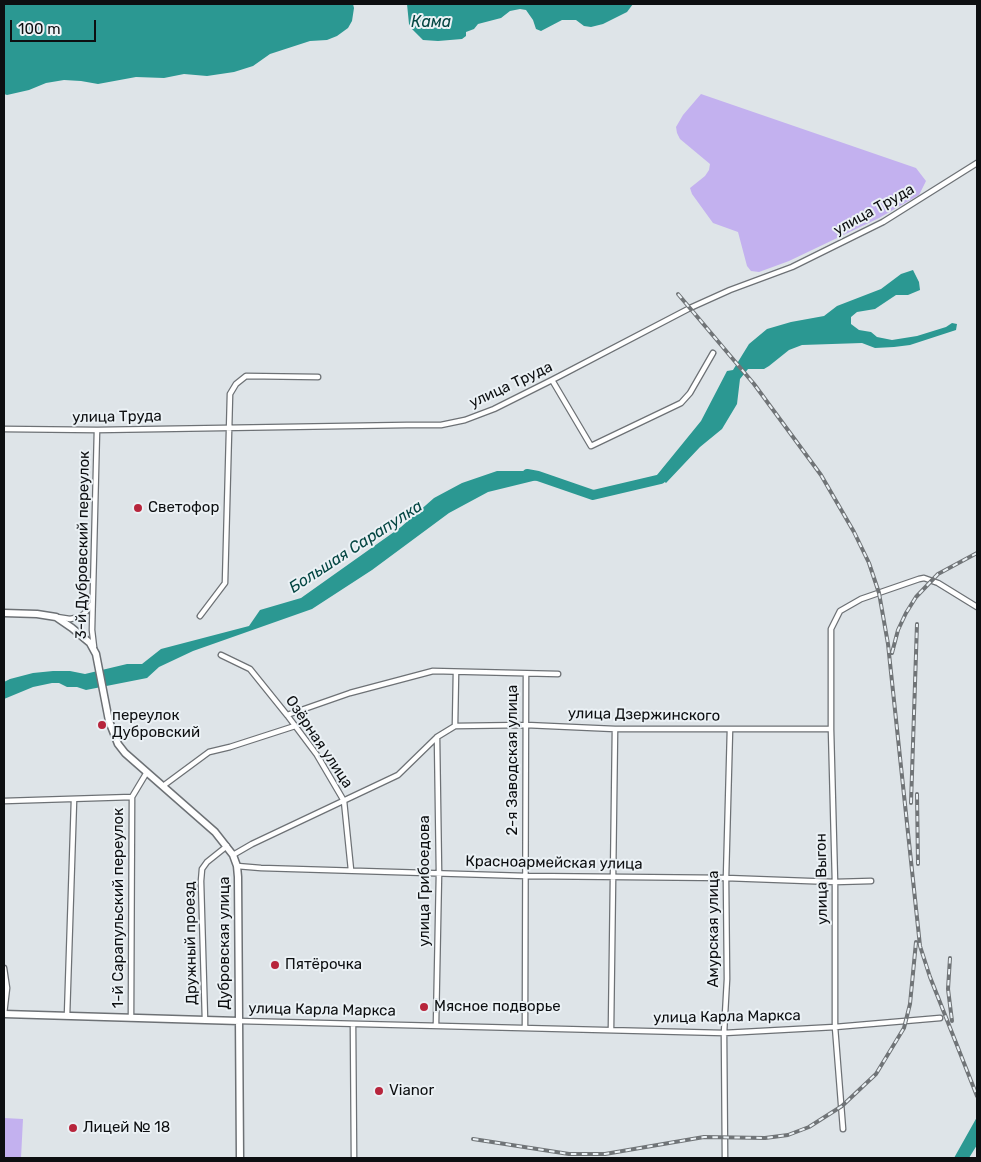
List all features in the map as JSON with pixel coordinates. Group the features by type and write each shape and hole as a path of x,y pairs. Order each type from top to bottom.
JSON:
{"main road":[{"path":"4,613 37,614 56,617 90,643 96,657"},
{"name":"Дубровская улица","path":"96,657 109,721 118,744 125,753 196,813 215,832 233,855 237,866 240,1158"},
{"name":"улица Карла Маркса","path":"4,1014 238,1021"}],"street":[{"name":"улица Труда","path":"4,429 97,430 441,425 465,420 494,409 690,308 730,290 792,267 883,222 977,163"},
{"path":"552,380 591,446 681,403 690,392 713,353"},
{"path":"200,616 225,583 230,394 236,384 246,376 318,377"},
{"name":"3-й Дубровский переулок","path":"96,657 92,630 92,599 97,430"},
{"name":"улица Выгон","path":"843,1129 835,1027 831,629 840,611 860,599 924,578 938,582 977,607"},
{"path":"56,617 70,619 80,617 90,607 92,599"},
{"name":"Озёрная улица","path":"221,655 250,669 317,755 344,801 351,870"},
{"path":"287,715 350,693 433,671 558,674"},
{"path":"233,855 252,844 398,775 437,737 455,726 456,672"},
{"name":"2-я Заводская улица","path":"525,1027 526,674"},
{"name":"улица Дзержинского","path":"455,726 526,725 615,728 831,729"},
{"path":"163,786 209,752 295,726"},
{"path":"611,1029 615,728"},
{"name":"Амурская улица","path":"726,1158 724,1032 730,729"},
{"name":"улица Грибоедова","path":"436,1025 439,874 437,737"},
{"name":"1-й Сарапульский переулок","path":"131,1018 132,797 147,772"},
{"path":"4,801 132,797"},
{"path":"67,1016 74,800"},
{"name":"Дружный проезд","path":"205,1020 202,869 206,862 227,846"},
{"name":"Красноармейская улица","path":"237,866 439,874 726,878 835,882 871,881"},
{"path":"4,968 6,988 4,1014"},
{"name":"улица Карла Маркса","path":"238,1021 724,1032 835,1027 940,1018"},
{"path":"354,1024 354,1158"}],"shaded area":[{"path":"701,94 916,168 926,181 919,195 879,218 789,261 759,272 751,271 747,266 738,232 713,223 692,194 690,188 705,176 710,164 680,139 676,127 683,115"},
{"path":"4,1118 23,1119 21,1158 4,1158"}],"water":[{"path":"4,4 353,4 354,8 352,21 348,28 337,36 327,40 310,41 270,54 253,66 234,72 207,76 184,74 164,78 136,77 98,84 64,80 46,83 29,90 7,95 4,94"},
{"name":"Кама","path":"407,4 633,4 627,12 603,24 591,27 584,26 576,20 562,20 541,31 536,29 533,20 526,10 520,9 510,11 501,18 478,24 474,29 466,32 466,36 462,39 438,41 423,40 412,29 409,24"},
{"path":"913,270 919,282 920,290 908,295 896,295 875,309 857,312 851,317 851,324 859,330 871,332 877,337 892,340 917,336 946,327 952,323 957,324 956,330 910,345 894,347 875,348 862,343 802,345 789,350 764,369 748,369 740,379 737,404 722,429 700,447 666,483 657,475 701,421 727,371 733,370 749,344 767,329 824,316 837,306 881,289 901,274"},
{"path":"497,471 525,471 539,475 537,480 488,492 449,513 372,570 312,609 193,651 159,667 147,678 86,690 52,683 33,687 4,699 4,682 10,679 33,673 53,671 70,671 85,674 127,664 142,664 161,649 249,626 260,610 301,598 401,527 434,498 462,483"},
{"path":"977,1117 977,1145 969,1158 954,1158"}],"waterway":[{"name":"Большая Сарапулка","path":"527,474 593,495 661,479 669,469"}],"railway":[{"path":"678,294 754,384 821,475 854,532 869,563 879,593 888,644 920,946 930,977 977,1096"},
{"path":"892,653 898,630 916,597 938,574 977,553"},
{"path":"911,803 917,624"},
{"path":"917,794 918,864"},
{"path":"473,1139 569,1154 605,1154 704,1137 765,1138 788,1135 809,1127 842,1106 876,1074 904,1028 910,1004 916,942"},
{"path":"950,958 948,989 952,1021"}],"place":[{"name":"Светофор","path":"138,508"},
{"name":"переулок Дубровский","path":"102,725"},
{"name":"Пятёрочка","path":"275,965"},
{"name":"Мясное подворье","path":"424,1007"},
{"name":"Vianor","path":"379,1091"},
{"name":"Лицей № 18","path":"73,1128"}]}
